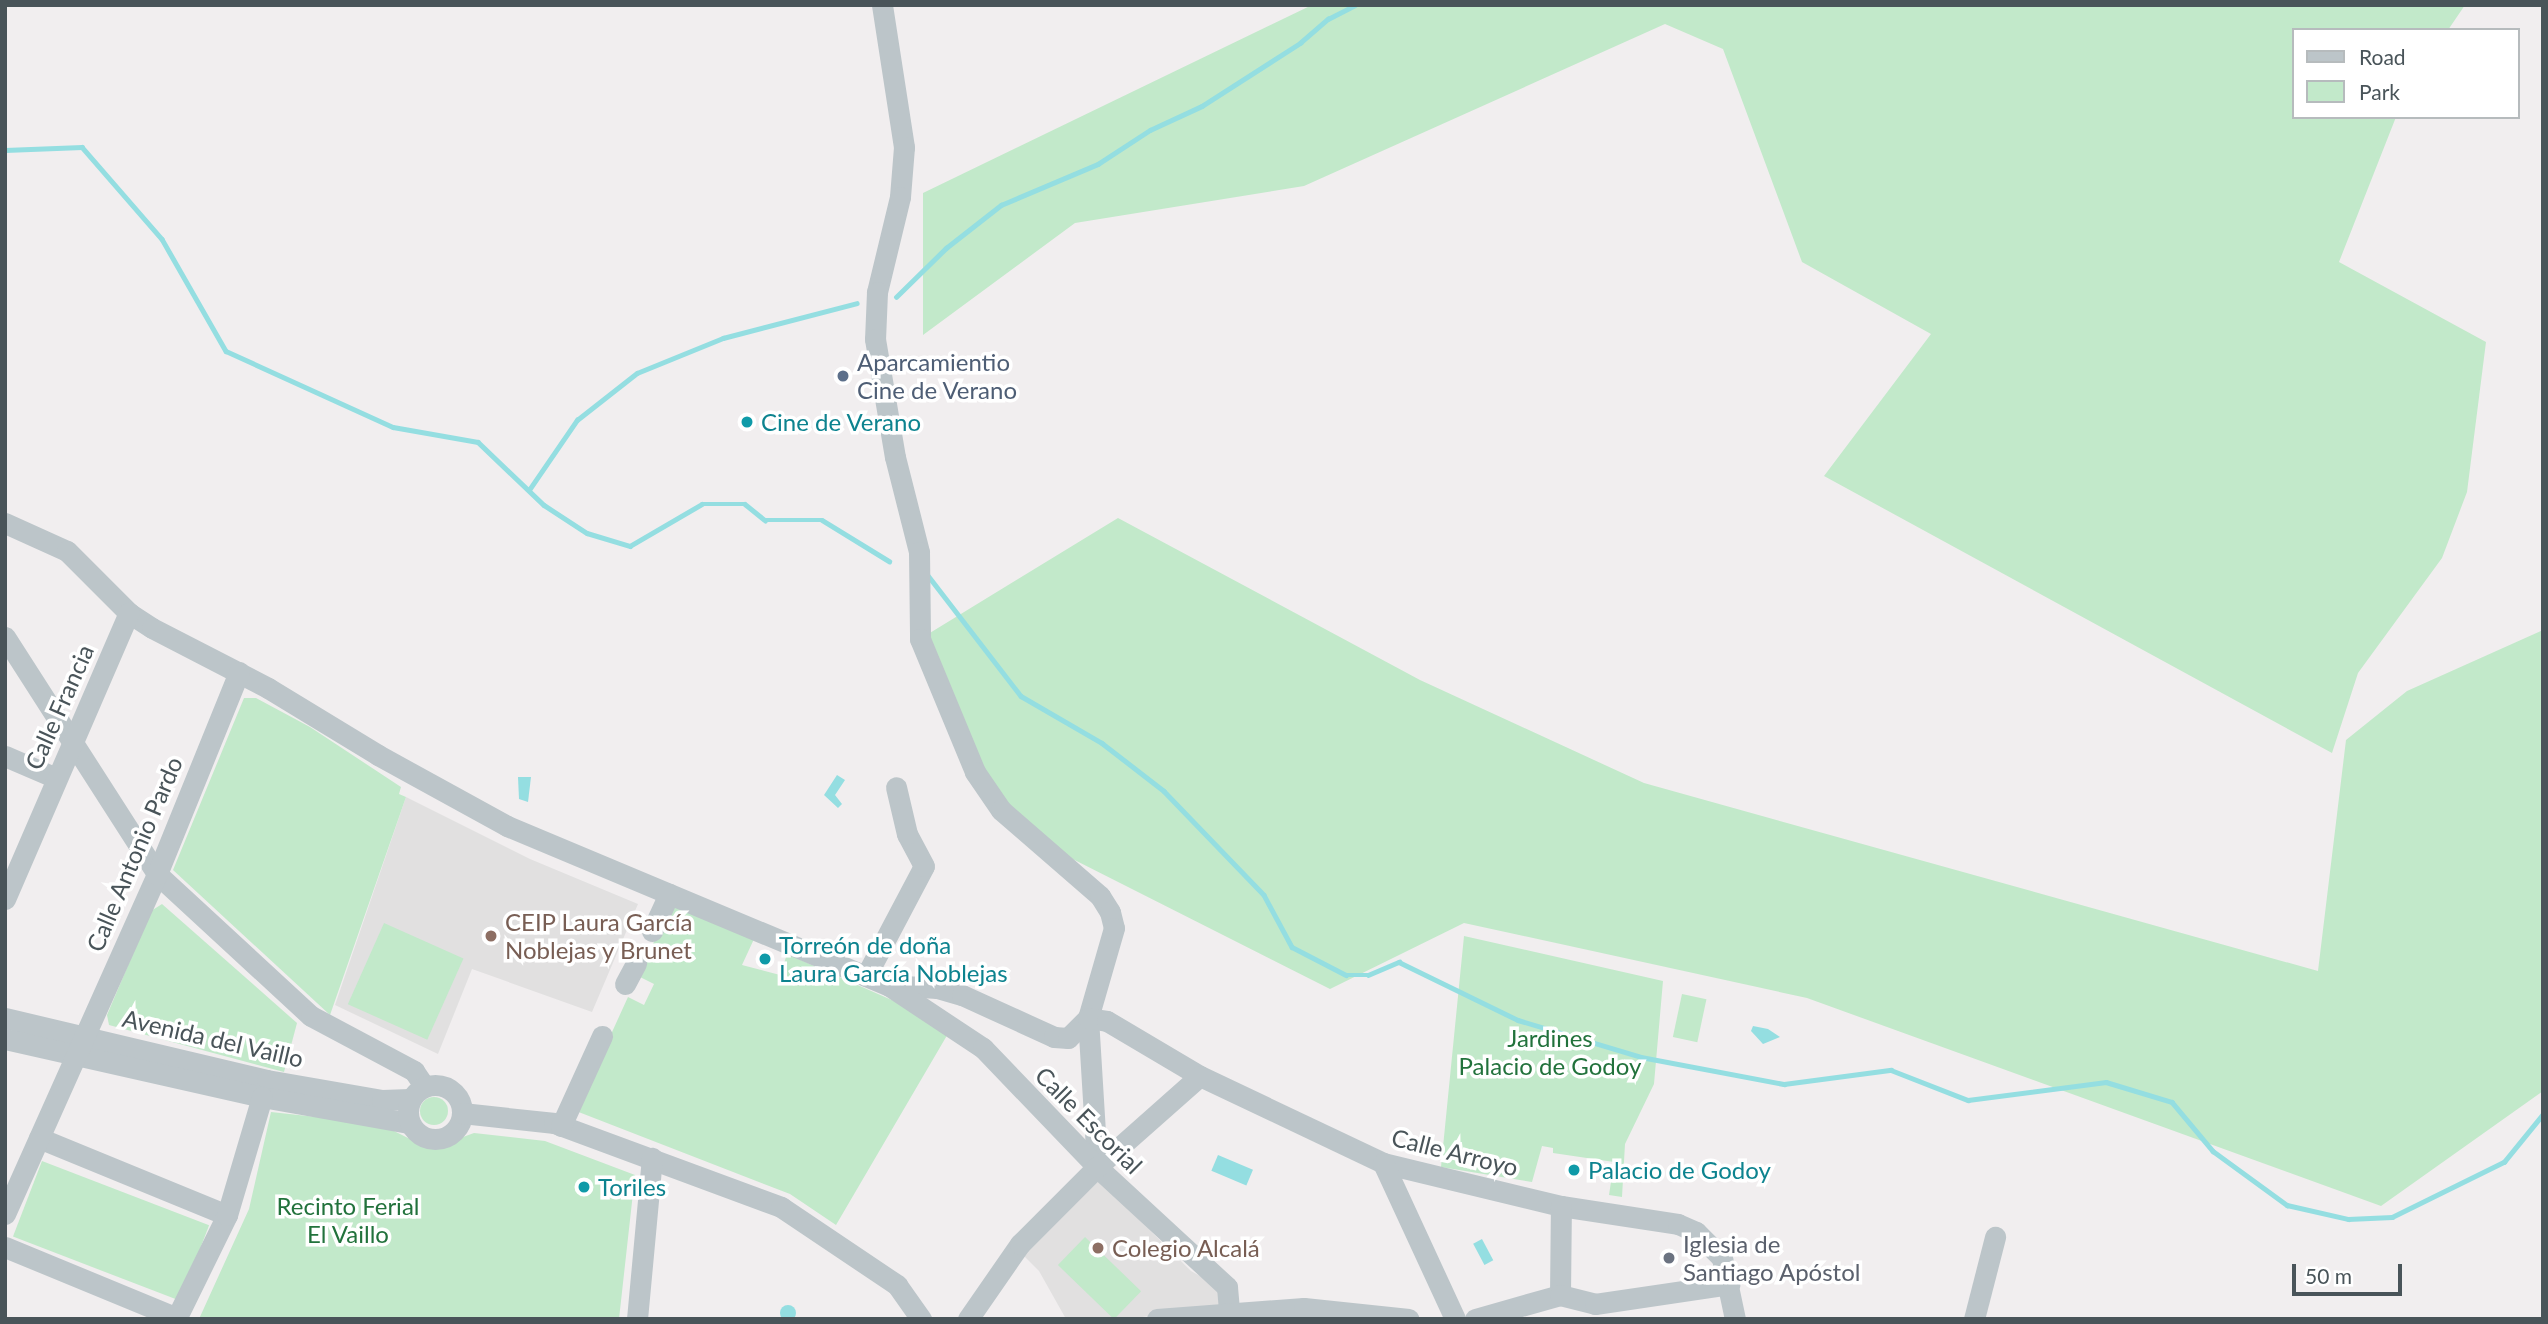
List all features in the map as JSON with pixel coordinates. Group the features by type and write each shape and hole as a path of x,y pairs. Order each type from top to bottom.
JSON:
{"street":[{"path":"882,5 904,147 900,197 877,292 876,339 895,457 919,552 920,639 975,772 1002,810 1100,895 1110,912 1114,928 1088,1018 1093,1058 1097,1167"},
{"path":"5,523 67,551 129,613 239,672 507,826 888,985 937,988 962,995 1054,1037 1068,1038 1093,1058"},
{"name":"Calle Francia","path":"6,893 129,613"},
{"path":"5,637 157,874 310,1016 414,1071 417,1093 410,1123 424,1137 445,1137 454,1132 463,1113 461,1102 446,1086 417,1093"},
{"name":"Calle Antonio Pardo","path":"5,1214 157,874 239,672"},
{"path":"5,756 56,778"},
{"path":"866,976 924,866 906,834 896,788"},
{"path":"652,931 669,894"},
{"path":"625,984 636,963"},
{"name":"Calle Escorial","path":"888,985 983,1048 1097,1167 1227,1287 1228,1311"},
{"name":"Avenida del Vaillo","path":"5,1018 80,1045 262,1097 410,1123"},
{"path":"1068,1038 1088,1018"},
{"name":"Calle Arroyo","path":"1088,1018 1107,1021 1200,1076 1384,1163 1561,1206 1678,1224 1696,1232 1723,1258 1735,1319"},
{"path":"561,1126 602,1036"},
{"name":"Avenida del Vaillo","path":"5,1039 80,1045 382,1100 417,1093"},
{"path":"968,1319 1020,1244 1097,1167 1200,1076"},
{"path":"5,1247 177,1318 227,1214 262,1097"},
{"path":"463,1113 561,1126 780,1207 897,1285 921,1319"},
{"path":"39,1138 227,1214"},
{"path":"637,1319 652,1158"},
{"path":"1384,1163 1455,1319"},
{"path":"1560,1294 1561,1206"},
{"path":"1973,1319 1995,1237"},
{"path":"1475,1319 1560,1294 1595,1304 1730,1284"},
{"path":"1157,1319 1228,1311 1408,1319"}],"shaded area":[{"name":"CEIP Laura García Noblejas y Brunet","path":"406,797 530,859 638,904 592,1012 472,969 438,1054 335,1005"},
{"name":"Colegio Alcalá","path":"1097,1178 1191,1271 1221,1288 1220,1307 1127,1319 1066,1319 1039,1271 1022,1254"}],"green space":[{"path":"1312,5 2465,5 2449,28 2292,28 2292,119 2395,119 2339,262 2486,342 2467,492 2442,558 2358,673 2332,753 1824,476 1931,334 1802,262 1723,49 1665,24 1304,186 1075,223 923,335 923,193"},
{"path":"1118,518 1420,680 1644,783 2318,971 2346,740 2407,691 2543,630 2543,1091 2381,1206 1807,998 1464,923 1330,989 1033,839 1001,810 920,639"},
{"path":"244,698 256,698 310,727 401,787 399,794 406,797 330,1015 173,870"},
{"path":"162,904 297,1023 284,1072 109,1025 107,1015 151,911"},
{"path":"671,905 754,939 742,965 780,975 787,954 894,1001 949,1032 836,1225 790,1194 576,1111 628,997 644,1005 654,984 638,976"},
{"path":"384,923 463,958 427,1040 348,1004"},
{"name":"Jardines Palacio de Godoy","path":"1464,936 1663,981 1654,1084 1625,1144 1622,1197 1609,1195 1614,1162 1553,1153 1553,1148 1542,1146 1532,1182 1441,1167"},
{"path":"1682,994 1706,999 1697,1042 1673,1037"},
{"path":"434,1097 444,1101 448,1111 444,1121 434,1125 424,1121 420,1111 424,1101"},
{"name":"Recinto Ferial El Vaillo","path":"271,1112 380,1124 430,1149 474,1133 545,1141 635,1175 619,1319 199,1319 249,1209"},
{"path":"42,1161 209,1225 180,1301 13,1237"},
{"path":"1085,1237 1141,1291 1114,1319 1058,1265"}],"water":[{"path":"837,775 845,780 835,795 842,804 838,808 824,795"},
{"path":"518,777 531,777 528,802 519,799"},
{"path":"1753,1026 1768,1029 1780,1037 1763,1044 1751,1031"},
{"path":"1218,1155 1253,1170 1246,1185 1211,1171"},
{"path":"1482,1239 1493,1260 1484,1265 1473,1244"},
{"path":"788,1305 796,1313 788,1321 780,1313"}],"waterway":[{"path":"896,297 946,248 1001,205 1098,164 1150,130 1202,106 1300,43 1328,19 1355,5"},
{"path":"5,150 82,147 162,239 226,351 393,427 478,442 544,505 587,533 630,546 702,504 745,504 765,520 822,520 889,561"},
{"path":"529,490 577,420 637,373 723,338 857,303"},
{"path":"927,574 1021,696 1102,743 1164,791 1264,895 1292,947 1346,975 1368,975 1399,962 1518,1020 1641,1057 1784,1084 1891,1070 1968,1100 2106,1082 2172,1102 2213,1151 2287,1205 2348,1219 2392,1217 2504,1162 2543,1114"}],"place":[{"name":"Aparcamientio Cine de Verano","path":"843,376"},
{"name":"Cine de Verano","path":"747,422"},
{"name":"CEIP Laura García Noblejas y Brunet","path":"491,936"},
{"name":"Torreón de doña Laura García Noblejas","path":"765,959"},
{"name":"Palacio de Godoy","path":"1574,1170"},
{"name":"Toriles","path":"584,1187"},
{"name":"Colegio Alcalá","path":"1098,1248"},
{"name":"Iglesia de Santiago Apóstol","path":"1669,1258"}]}
